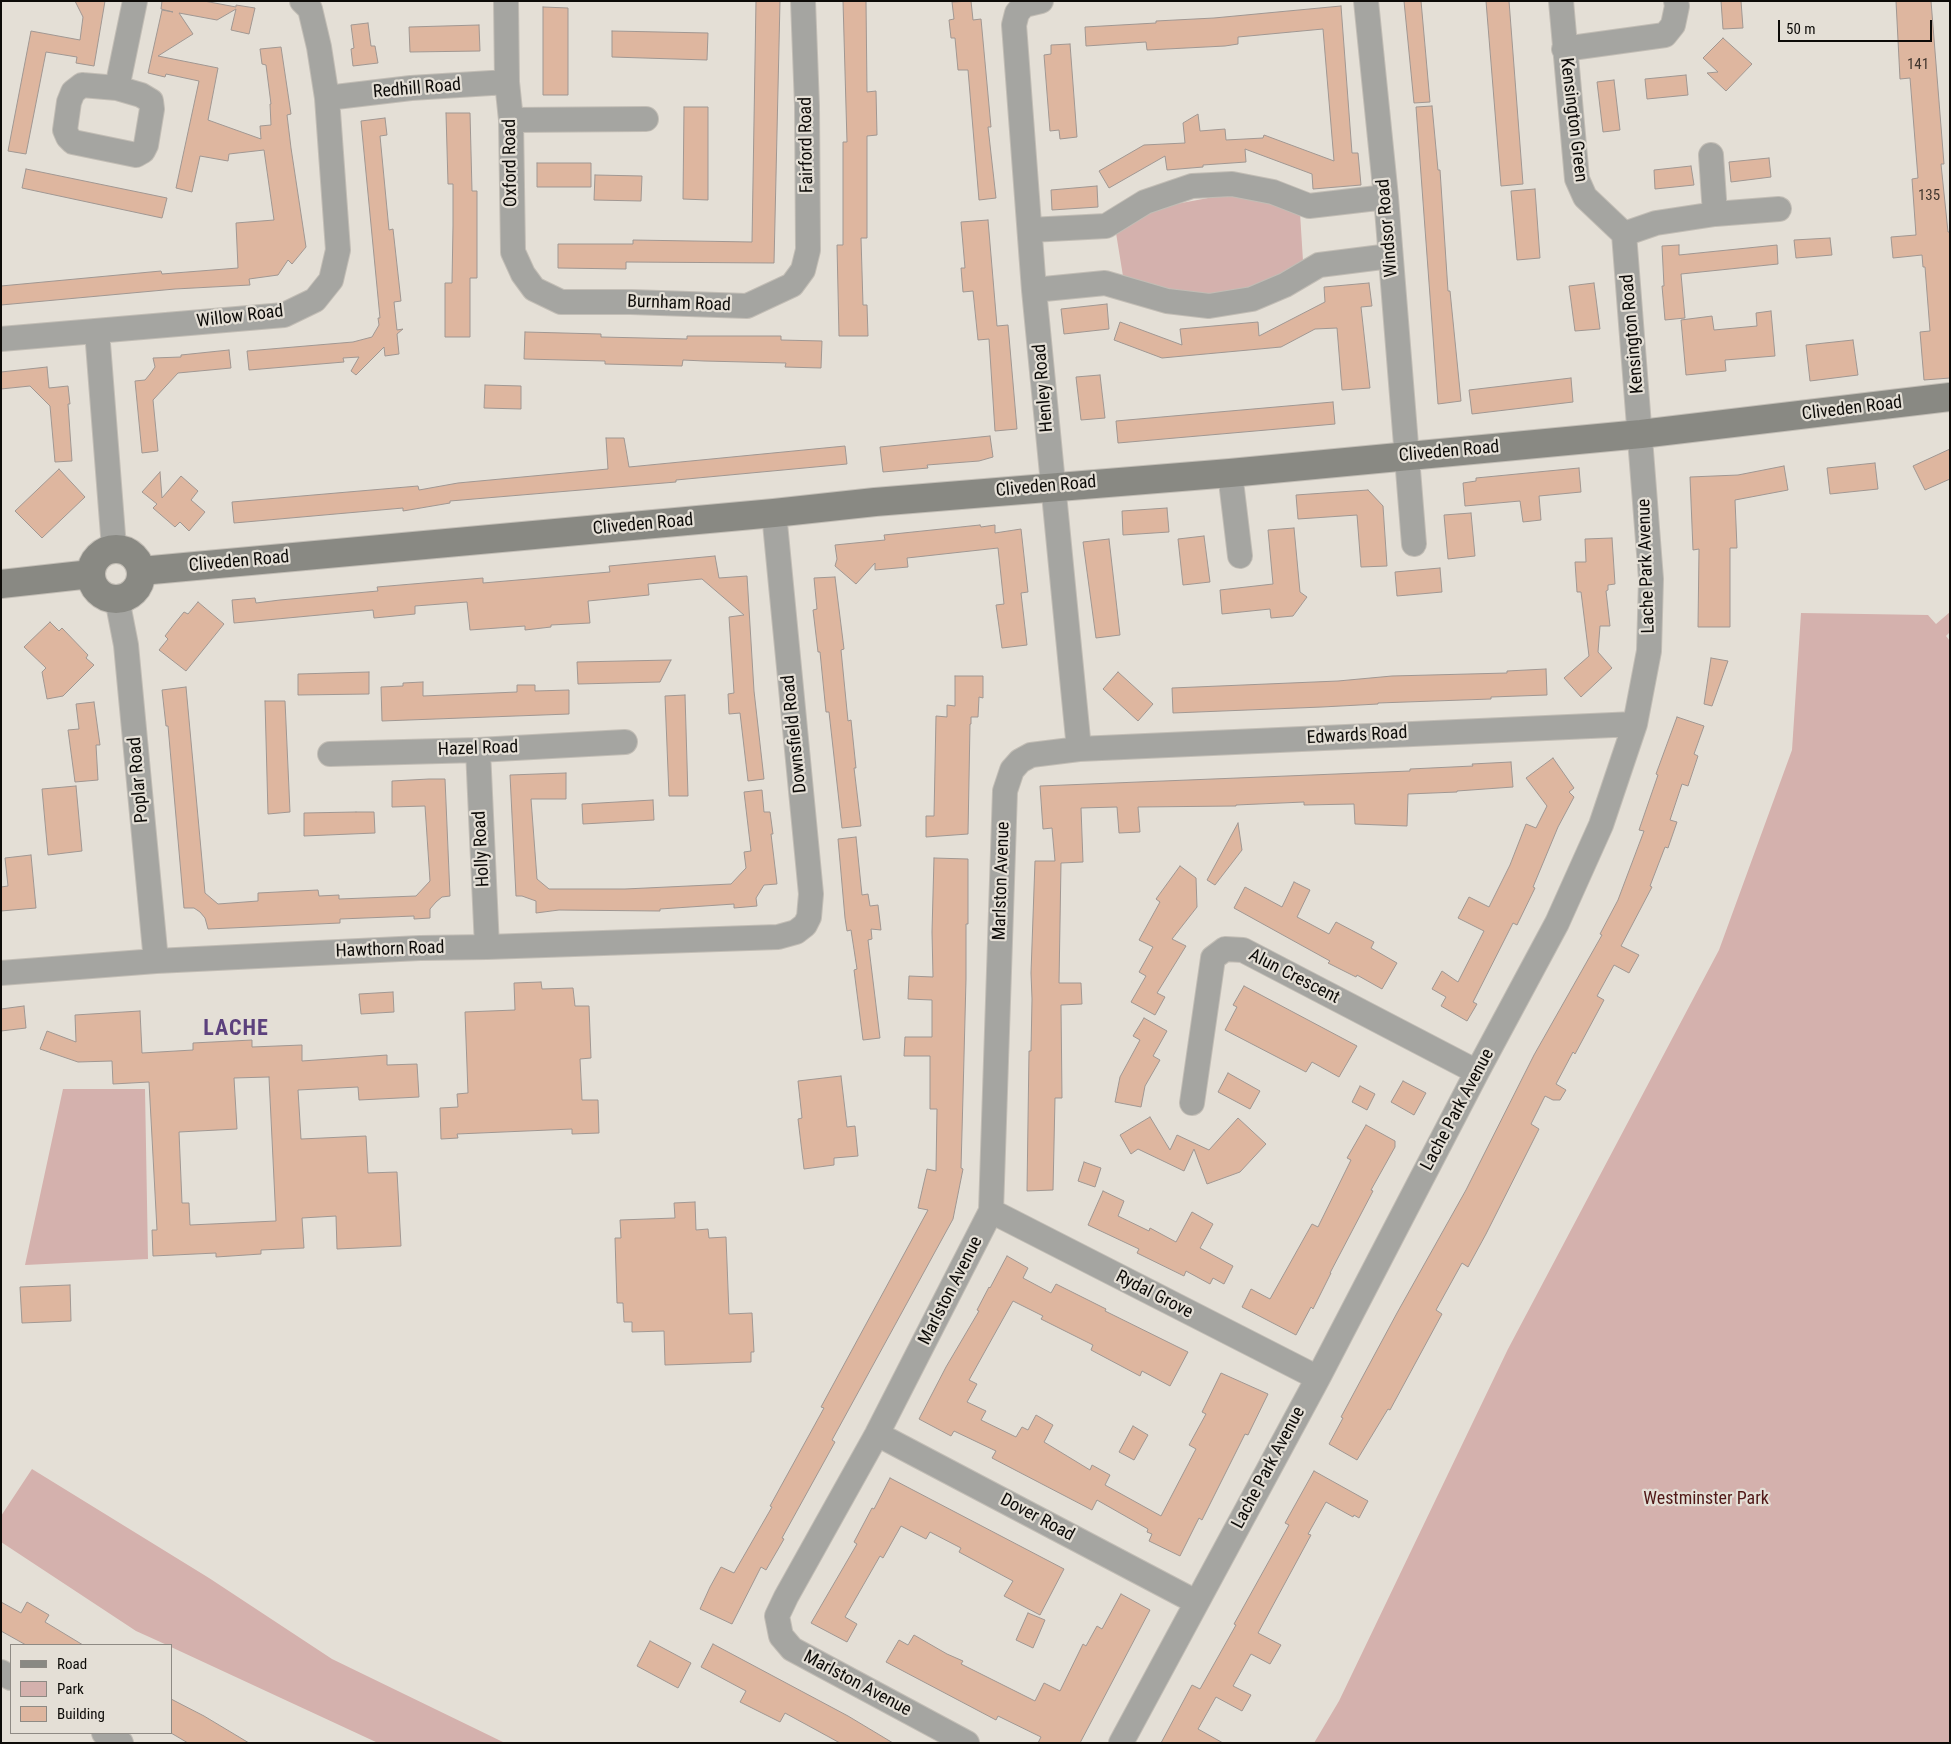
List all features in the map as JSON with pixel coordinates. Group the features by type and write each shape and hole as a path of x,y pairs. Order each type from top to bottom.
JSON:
{"street":[{"path":"117,88 135,1"},
{"name":"Willow Road","path":"1,338 284,315 315,300 331,280 338,250 327,98 319,47 310,9 302,1"},
{"name":"Oxford Road","path":"506,1 507,82 511,120 513,252 522,274 534,289 562,302"},
{"name":"Fairford Road","path":"792,286 803,270 808,250 808,106 803,1"},
{"name":"Henley Road","path":"1040,1 1024,5 1017,13 1014,25 1034,290 1079,749"},
{"name":"Windsor Road","path":"1366,1 1386,197 1414,544"},
{"name":"Kensington Green","path":"1561,1 1577,179 1585,197 1624,234"},
{"name":"Kensington Green","path":"1564,49 1665,34 1673,25 1677,6 1676,1"},
{"name":"Redhill Road","path":"327,98 411,88 507,82"},
{"path":"511,120 646,119"},
{"path":"1711,155 1715,214"},
{"path":"1030,230 1106,226 1145,202 1192,186 1232,184 1273,192 1309,206 1386,197"},
{"path":"1624,234 1656,223 1715,214 1779,209"},
{"name":"Kensington Road","path":"1624,234 1641,434"},
{"path":"1034,290 1105,283 1167,301 1210,306 1252,298 1284,285 1319,265 1390,256"},
{"name":"Burnham Road","path":"562,302 747,306 792,286"},
{"path":"97,330 114,548"},
{"name":"Cliveden Road","path":"141,571 875,502 1230,473 1641,434 1950,397"},
{"name":"Lache Park Avenue","path":"1121,1743 1318,1378 1477,1072 1557,923 1601,825 1635,724 1649,651 1651,579 1641,434"},
{"path":"1230,473 1240,556"},
{"name":"Downsfield Road","path":"774,513 811,894 810,917 805,925 796,932 778,937"},
{"path":"114,548 130,553 136,559 141,571 138,588 125,598 108,598 100,594 94,587 91,574 96,558 103,552 114,548"},
{"path":"1,584 91,574"},
{"name":"Poplar Road","path":"117,599 126,645 156,961"},
{"name":"Edwards Road","path":"1079,749 1635,724"},
{"name":"Hazel Road","path":"330,754 478,750 625,742"},
{"name":"Marlston Avenue","path":"967,1743 809,1660 792,1649 781,1636 777,1616 878,1434 991,1211 1005,791 1012,770 1020,761 1031,756 1079,749"},
{"name":"Holly Road","path":"478,750 487,947"},
{"name":"Hawthorn Road","path":"1,973 156,961 420,948 778,937"},
{"name":"Alun Crescent","path":"1192,1103 1213,958 1225,949 1243,950 1477,1072"},
{"name":"Rydal Grove","path":"991,1211 1318,1378"},
{"name":"Dover Road","path":"878,1434 1196,1602"},
{"path":"106,1734 121,1743"}],"green space":[{"path":"1224,195 1268,201 1300,213 1303,261 1288,273 1260,285 1219,296 1169,293 1123,276 1116,233 1155,208"},
{"name":"Westminster Park","path":"1950,612 1950,632 1946,636 1950,641 1950,1743 1314,1743 1339,1701 1508,1349 1719,950 1792,750 1801,613 1928,615 1936,624"},
{"path":"63,1089 145,1089 148,1259 25,1265"},
{"path":"32,1469 209,1578 332,1659 505,1743 378,1743 172,1647 172,1644 165,1644 136,1631 1,1542 1,1516"}],"building":[{"path":"75,1 105,1 94,66 76,63 77,57 46,52 26,154 8,151 31,31 80,40 83,17"},
{"path":"162,1 204,1 236,7 236,5 255,8 249,34 231,30 236,9 217,20 179,13 193,34 158,56 218,68 208,120 261,139 260,126 271,125 271,104 266,65 262,64 260,49 281,47 291,114 287,115 291,148 306,247 292,264 288,260 278,275 249,279 250,285 175,289 1,305 1,286 161,271 162,274 238,268 236,223 274,220 264,150 229,154 228,161 200,156 192,192 176,188 199,81 166,74 165,77 148,73 162,10 173,12 161,9"},
{"path":"756,1 780,1 774,263 626,262 626,269 558,268 558,244 633,244 633,240 752,242"},
{"path":"843,1 866,1 867,92 876,91 877,135 867,136 867,238 861,238 863,305 867,305 868,336 839,336 837,245 843,245 843,142 847,142"},
{"path":"971,1 973,20 981,19 991,127 988,127 996,198 979,200 968,70 958,70 955,38 951,38 949,20 954,19 952,2"},
{"path":"1404,1 1421,1 1430,102 1414,103"},
{"path":"1486,1 1509,1 1523,184 1501,186"},
{"path":"1721,1 1741,1 1743,28 1723,29"},
{"path":"1896,1 1931,1 1944,164 1941,164 1948,232 1950,232 1950,378 1924,380 1920,332 1930,331 1925,267 1923,267 1922,255 1893,258 1891,237 1916,235 1912,179 1918,178 1910,78 1900,79"},
{"path":"1341,6 1352,153 1358,153 1361,185 1313,189 1312,174 1245,149 1246,162 1203,165 1203,167 1167,170 1165,156 1109,188 1099,171 1144,145 1185,143 1183,123 1198,114 1200,131 1225,129 1226,140 1263,138 1264,135 1334,161 1323,29 1238,37 1238,44 1225,46 1147,50 1146,42 1086,46 1085,27 1156,23 1156,21 1214,18"},
{"path":"543,7 568,8 568,95 543,95"},
{"path":"368,23 371,46 375,46 378,63 353,66 351,49 354,48 351,25"},
{"path":"479,25 480,51 410,52 409,27"},
{"path":"612,31 708,33 707,60 612,57"},
{"path":"1723,38 1752,64 1726,91 1707,73 1718,72 1703,58"},
{"path":"1070,44 1077,137 1060,139 1059,130 1050,131 1044,55 1051,54 1051,45"},
{"path":"1686,75 1688,95 1647,99 1645,79"},
{"path":"1614,80 1620,130 1603,132 1597,82"},
{"path":"1432,106 1438,170 1440,170 1448,291 1450,291 1461,401 1438,404 1416,107"},
{"path":"684,107 708,107 708,200 683,199"},
{"path":"446,113 470,113 472,191 477,191 477,278 470,278 470,337 445,337 445,283 452,283 453,226 453,184 448,184"},
{"path":"385,118 387,135 380,136 389,230 393,229 401,301 394,302 397,330 403,329 397,334 399,354 385,356 384,347 356,375 351,371 359,357 343,358 344,362 249,370 247,351 353,342 372,337 379,325 378,318 380,318 361,121"},
{"path":"1769,158 1771,177 1731,182 1729,162"},
{"path":"537,163 591,163 591,187 537,187"},
{"path":"1691,166 1694,185 1655,189 1654,170"},
{"path":"26,169 167,198 162,218 22,188"},
{"path":"595,175 642,176 641,201 594,200"},
{"path":"1097,186 1098,207 1052,210 1051,190"},
{"path":"1535,189 1540,258 1517,260 1511,191"},
{"path":"988,220 997,326 1008,325 1017,429 995,431 989,339 978,340 973,291 963,292 961,268 965,268 961,222"},
{"path":"1830,238 1832,255 1796,258 1794,240"},
{"path":"1679,245 1679,255 1777,245 1778,264 1681,274 1685,318 1665,320 1662,286 1664,286 1662,246"},
{"path":"1369,283 1372,306 1361,307 1370,388 1342,390 1337,328 1315,329 1281,347 1162,358 1114,340 1120,322 1182,345 1180,329 1258,322 1259,336 1325,302 1324,287"},
{"path":"1594,283 1600,329 1575,331 1569,286"},
{"path":"1107,304 1109,329 1064,334 1061,309"},
{"path":"1771,311 1775,356 1725,360 1726,371 1686,375 1681,320 1712,316 1714,330 1757,326 1756,313"},
{"path":"525,332 601,334 601,337 687,339 687,336 781,336 781,340 822,341 821,368 785,367 786,363 683,360 682,366 605,364 605,361 524,359"},
{"path":"1853,340 1858,375 1810,381 1806,345"},
{"path":"229,350 231,368 178,373 153,400 158,451 142,453 135,381 145,380 150,374 155,367 153,358 181,357 181,355"},
{"path":"47,367 49,388 68,386 72,461 55,462 50,406 30,386 1,389 1,372"},
{"path":"1100,375 1105,418 1081,420 1076,377"},
{"path":"1571,378 1573,402 1472,414 1469,390"},
{"path":"485,385 521,386 521,409 484,408"},
{"path":"1333,402 1335,424 1118,443 1116,421"},
{"path":"990,436 993,457 979,461 927,465 928,468 883,472 880,447"},
{"path":"606,438 624,438 629,467 845,446 847,464 676,480 676,482 450,501 450,503 403,511 403,508 234,523 232,502 418,486 419,490 458,483 608,469"},
{"path":"1950,449 1950,479 1925,490 1913,466"},
{"path":"1875,463 1878,489 1830,494 1827,468"},
{"path":"1784,466 1788,490 1735,500 1737,548 1730,548 1730,627 1698,627 1699,549 1693,550 1690,477 1738,475"},
{"path":"1579,468 1581,492 1539,496 1541,520 1523,522 1520,501 1465,506 1463,483 1476,481 1476,478"},
{"path":"59,469 85,497 42,538 15,511"},
{"path":"160,472 162,498 181,476 198,491 191,500 205,512 189,531 180,522 175,527 153,508 157,504 142,492"},
{"path":"1368,490 1383,506 1387,566 1361,567 1357,515 1298,519 1296,495"},
{"path":"1167,508 1169,532 1123,535 1122,511"},
{"path":"1471,513 1475,556 1448,559 1444,515"},
{"path":"980,525 981,527 995,525 995,533 1021,529 1028,592 1021,593 1027,645 1002,648 996,605 1004,604 998,548 907,558 908,567 875,570 875,563 856,584 835,566 837,559 835,545 885,540 884,535"},
{"path":"1294,528 1300,592 1307,597 1293,616 1271,618 1270,609 1222,614 1220,590 1273,584 1268,530"},
{"path":"1204,536 1210,582 1183,585 1178,539"},
{"path":"1612,538 1615,584 1608,585 1608,590 1606,591 1610,626 1600,626 1598,652 1612,668 1581,697 1564,678 1589,656 1581,592 1577,592 1575,562 1586,562 1585,539"},
{"path":"1109,539 1120,635 1096,638 1083,542"},
{"path":"715,556 719,578 747,576 754,691 764,779 748,781 740,713 729,714 728,694 734,693 729,617 744,615 702,579 648,584 649,595 588,601 590,623 551,625 551,627 525,630 525,626 470,630 467,602 415,606 415,614 374,618 373,610 234,623 232,600 255,598 256,603 378,591 377,587 483,578 483,583 610,572 609,566"},
{"path":"1440,568 1442,592 1397,596 1395,572"},
{"path":"835,577 844,649 841,650 848,721 851,720 856,768 854,768 861,826 842,828 829,712 826,712 820,652 818,652 813,610 817,609 814,578"},
{"path":"198,602 224,624 186,671 159,650 168,639 165,636 175,623 184,612 188,614"},
{"path":"50,622 59,631 62,628 88,655 86,658 94,665 63,696 47,699 42,672 46,668 24,647"},
{"path":"1711,658 1728,661 1712,706 1704,704"},
{"path":"671,660 660,682 578,684 577,662"},
{"path":"1546,669 1547,695 1173,713 1172,688 1338,681 1392,676 1507,673 1507,671"},
{"path":"369,672 369,694 298,695 298,674"},
{"path":"1118,672 1153,704 1138,721 1103,689"},
{"path":"955,676 983,676 983,698 979,697 978,717 971,717 970,724 968,834 926,837 926,816 934,816 936,716 947,717 947,705 955,706"},
{"path":"423,682 423,696 517,692 517,685 535,685 535,691 569,690 569,714 382,721 381,687 403,686 403,683"},
{"path":"186,687 205,893 218,904 258,901 258,893 318,890 319,896 339,895 339,899 416,896 430,881 425,806 392,807 392,781 429,779 445,779 450,896 442,897 436,902 430,909 430,918 414,919 414,916 340,919 340,923 208,929 205,918 200,912 194,908 184,908 168,726 166,726 162,690"},
{"path":"685,695 688,796 669,796 665,696"},
{"path":"265,701 285,701 290,812 268,814"},
{"path":"94,702 100,745 96,745 98,780 75,782 68,730 79,729 76,704"},
{"path":"1677,717 1704,726 1694,754 1698,756 1688,786 1682,784 1670,820 1677,822 1668,848 1665,847 1650,886 1652,887 1621,946 1639,955 1629,973 1614,965 1597,996 1604,1000 1575,1054 1573,1052 1556,1084 1566,1090 1560,1100 1553,1100 1545,1096 1531,1124 1539,1129 1486,1234 1468,1267 1462,1263 1436,1310 1442,1314 1390,1410 1388,1409 1357,1460 1329,1444 1343,1418 1341,1417 1397,1313 1466,1190 1534,1055 1602,935 1600,934 1618,900 1644,831 1639,830 1658,775 1656,774"},
{"path":"1553,758 1574,788 1569,792 1574,797 1558,827 1533,887 1535,888 1517,925 1513,923 1473,1002 1477,1004 1467,1021 1441,1006 1446,997 1432,989 1442,971 1458,982 1484,931 1458,918 1469,897 1489,907 1510,865 1526,824 1536,828 1547,806 1526,778"},
{"path":"1511,762 1513,787 1408,794 1407,826 1355,824 1354,804 1304,805 1304,802 1236,806 1138,807 1140,832 1119,833 1117,807 1081,808 1083,862 1061,863 1059,983 1081,983 1082,1004 1061,1005 1062,1098 1055,1098 1053,1190 1027,1191 1035,861 1055,861 1052,828 1043,829 1040,786 1410,771 1410,769"},
{"path":"566,773 566,799 531,799 537,879 549,889 625,889 731,884 746,868 744,852 751,851 744,792 762,790 764,812 770,812 777,884 764,885 756,898 757,906 734,908 734,904 660,909 660,911 559,910 536,913 536,901 516,896 510,775"},
{"path":"76,786 82,851 48,855 42,789"},
{"path":"653,800 654,820 583,824 582,804"},
{"path":"374,812 375,833 304,836 304,813"},
{"path":"1238,823 1242,850 1215,885 1207,880"},
{"path":"856,837 862,895 868,894 870,906 878,905 881,930 871,929 872,939 868,940 880,1038 863,1040 854,970 857,969 851,930 847,931 845,918 838,839"},
{"path":"31,855 36,908 1,911 1,887 8,886 5,858"},
{"path":"934,858 968,859 961,1168 963,1169 953,1219 832,1440 835,1442 782,1538 784,1539 766,1570 761,1567 732,1624 700,1609 710,1587 721,1567 734,1573 772,1507 770,1506 824,1408 821,1407 928,1210 918,1208 927,1169 936,1171 937,1109 930,1109 930,1056 904,1056 905,1037 932,1037 932,1000 908,999 909,976 933,977"},
{"path":"1180,866 1196,878 1197,907 1172,939 1186,946 1157,993 1165,997 1155,1015 1131,1002 1146,976 1139,972 1153,947 1139,940 1160,902 1156,899"},
{"path":"1294,882 1310,890 1297,917 1329,934 1336,922 1374,942 1371,948 1397,963 1382,989 1357,975 1356,977 1328,963 1330,961 1234,908 1245,887 1282,907"},
{"path":"541,982 542,989 573,988 575,1006 589,1006 591,1058 580,1059 582,1100 598,1100 599,1133 572,1134 572,1129 457,1134 458,1138 441,1139 440,1108 458,1107 457,1094 468,1093 465,1012 515,1010 514,983"},
{"path":"1244,986 1357,1046 1339,1077 1312,1062 1306,1072 1225,1030 1237,1007 1233,1005"},
{"path":"393,992 394,1012 361,1014 359,994"},
{"path":"24,1006 26,1028 1,1031 1,1009"},
{"path":"140,1011 142,1053 193,1050 193,1043 252,1040 252,1047 302,1045 302,1061 387,1055 387,1065 417,1064 419,1097 359,1100 358,1087 298,1090 301,1139 366,1136 368,1173 397,1172 401,1246 337,1249 336,1216 302,1218 304,1248 261,1250 261,1254 216,1257 216,1253 153,1256 152,1230 157,1230 149,1082 113,1084 112,1061 78,1062 40,1049 47,1031 76,1042 75,1015","holes":["269,1077 276,1221 190,1225 189,1203 182,1203 179,1132 237,1129 234,1078"]},
{"path":"1144,1018 1167,1031 1153,1056 1160,1060 1145,1086 1141,1107 1115,1102 1120,1077 1140,1040 1133,1036"},
{"path":"1228,1073 1260,1091 1250,1109 1218,1092"},
{"path":"841,1076 847,1127 855,1126 858,1156 834,1158 834,1165 804,1169 798,1119 802,1118 798,1081"},
{"path":"1403,1081 1426,1093 1414,1115 1391,1102"},
{"path":"1360,1086 1375,1094 1367,1110 1352,1102"},
{"path":"1150,1117 1170,1150 1177,1135 1209,1150 1238,1118 1266,1144 1240,1172 1207,1184 1194,1149 1184,1171 1138,1149 1131,1154 1120,1135"},
{"path":"1366,1125 1395,1141 1395,1147 1371,1190 1373,1191 1313,1309 1311,1307 1296,1335 1242,1307 1251,1289 1270,1299 1312,1224 1318,1227 1351,1160 1347,1158"},
{"path":"1084,1162 1101,1168 1095,1187 1078,1181"},
{"path":"1103,1191 1124,1201 1118,1216 1149,1231 1150,1228 1176,1242 1192,1212 1213,1224 1200,1248 1233,1266 1224,1284 1213,1278 1210,1284 1186,1271 1184,1276 1137,1253 1139,1249 1088,1225"},
{"path":"695,1202 696,1230 708,1229 709,1238 726,1237 729,1314 752,1313 754,1352 751,1352 751,1362 665,1365 664,1331 632,1332 632,1322 624,1322 623,1303 617,1303 615,1238 621,1238 620,1220 675,1218 674,1203"},
{"path":"1007,1256 1028,1268 1023,1278 1051,1293 1056,1284 1106,1309 1105,1311 1188,1352 1170,1386 1142,1371 1140,1376 1091,1350 1093,1345 1041,1319 1043,1316 1013,1301 969,1380 977,1384 967,1402 986,1411 981,1420 1016,1437 1022,1427 1028,1430 1036,1415 1053,1425 1044,1442 1090,1470 1092,1465 1110,1475 1105,1485 1161,1516 1196,1449 1189,1445 1206,1414 1202,1412 1221,1373 1268,1394 1248,1435 1245,1434 1202,1520 1199,1518 1180,1556 1149,1541 1152,1534 1147,1532 1148,1529 1097,1500 1092,1510 992,1458 996,1451 954,1431 951,1436 919,1419"},
{"path":"70,1285 71,1321 22,1323 20,1287"},
{"path":"1133,1426 1148,1435 1134,1460 1119,1452"},
{"path":"1314,1471 1368,1501 1359,1518 1354,1515 1353,1517 1326,1502 1308,1534 1311,1535 1258,1633 1281,1645 1270,1664 1251,1654 1233,1686 1251,1695 1242,1711 1216,1697 1198,1729 1223,1743 1161,1743 1192,1685 1200,1689 1236,1625 1234,1624 1289,1525 1285,1523"},
{"path":"890,1478 1064,1569 1040,1615 1004,1596 1013,1581 959,1552 961,1548 930,1532 926,1539 901,1526 883,1558 880,1556 845,1617 857,1624 847,1642 811,1623 857,1544 854,1542"},
{"path":"1121,1594 1150,1610 1080,1743 1038,1743 1041,1737 998,1716 996,1720 886,1662 899,1640 908,1645 914,1635 963,1661 961,1664 1035,1701 1044,1683 1060,1691 1083,1644 1086,1646 1097,1626 1102,1629"},
{"path":"1,1602 21,1613 27,1602 49,1615 45,1622 81,1644 24,1644 1,1631"},
{"path":"1028,1613 1045,1620 1033,1648 1016,1640"},
{"path":"650,1641 691,1663 678,1688 637,1666"},
{"path":"713,1644 848,1716 893,1743 840,1743 785,1713 780,1722 740,1702 746,1691 701,1667"},
{"path":"172,1700 249,1743 188,1743 172,1734"}],"district":[{"name":"LACHE","path":"236,1029"}]}
